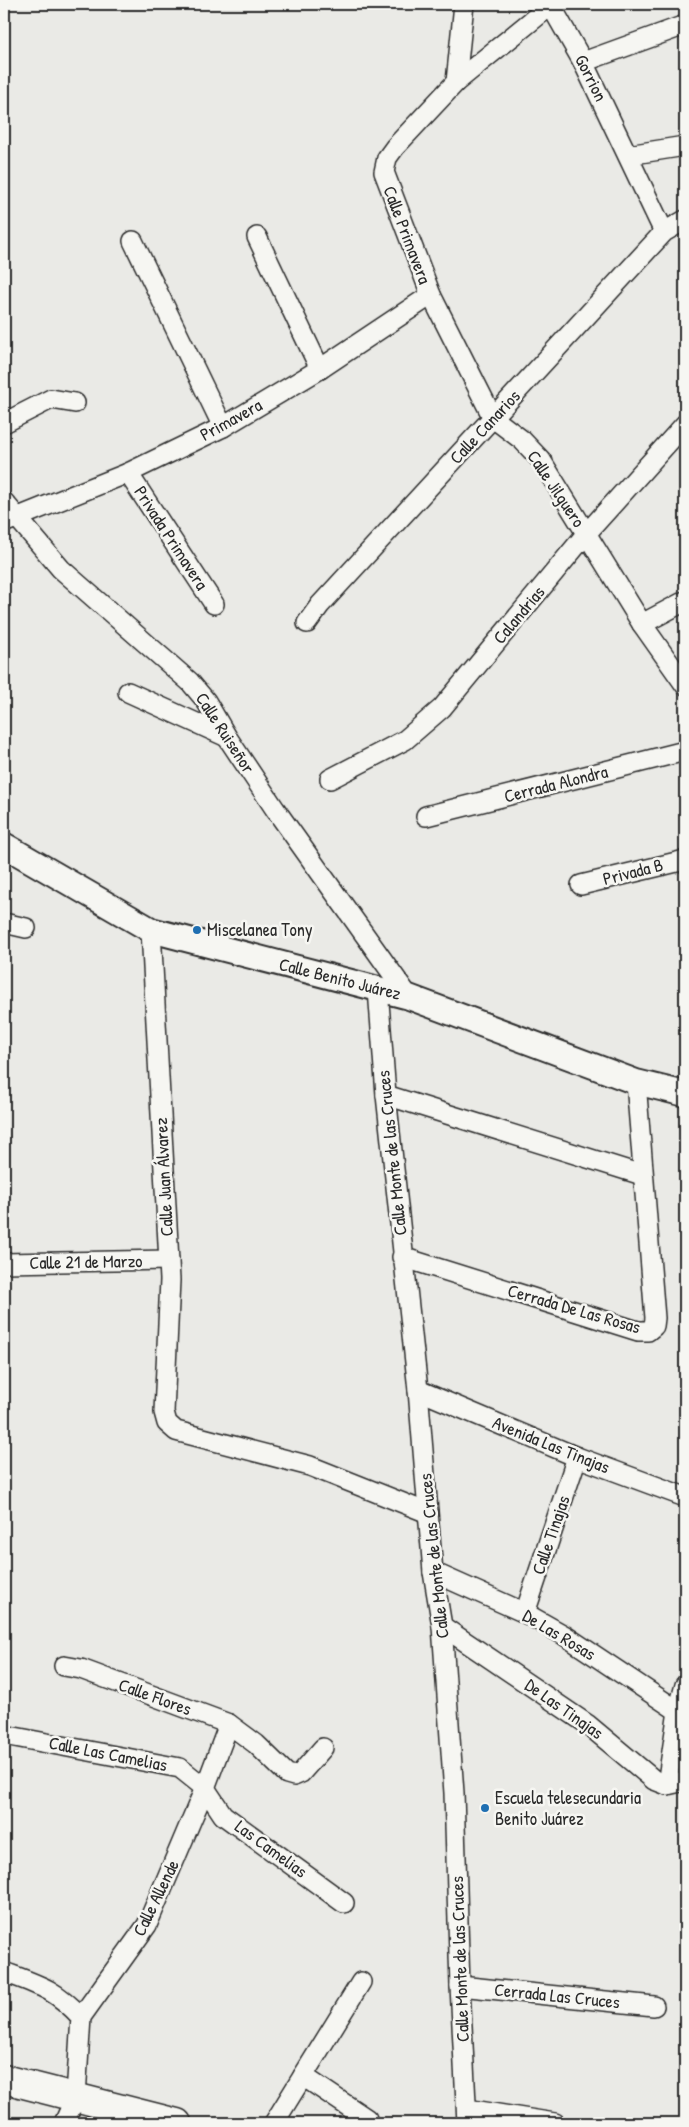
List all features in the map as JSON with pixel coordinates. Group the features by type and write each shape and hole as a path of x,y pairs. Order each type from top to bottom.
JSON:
{"main road":[{"path":"4,2079 177,2123"}],"street":[{"path":"456,82 464,4"},
{"name":"Calle Primavera","path":"431,295 387,183 384,164 395,147 456,82 551,4"},
{"name":"Gorrion","path":"551,4 583,62 664,232"},
{"path":"583,62 685,25"},
{"path":"628,154 685,146"},
{"name":"Calle Canarios","path":"307,623 326,598 664,232 685,220"},
{"path":"257,237 320,369"},
{"path":"133,241 222,427"},
{"name":"Primavera","path":"11,521 128,473 222,427 320,369 431,295"},
{"name":"Calle Jilguero","path":"431,295 493,418 522,440 541,460 642,624 685,685"},
{"path":"4,423 51,399 75,404"},
{"name":"Calandrias","path":"330,779 405,740 442,708 586,534 685,424"},
{"name":"Privada Primavera","path":"128,473 214,604"},
{"name":"Calle Ruiseñor","path":"4,502 11,521 61,569 190,682 206,701 226,737 409,997"},
{"path":"642,624 685,601"},
{"path":"128,692 226,737"},
{"name":"Cerrada Alondra","path":"426,816 685,751"},
{"name":"Calle Benito Juárez","path":"4,845 151,930 409,997 636,1082 685,1094"},
{"name":"Privada B","path":"581,885 685,860"},
{"path":"4,923 26,928"},
{"name":"Calle Juan Álvarez","path":"151,930 169,1260 164,1412 167,1424 176,1431 310,1466 428,1512"},
{"name":"Calle Monte de las Cruces","path":"378,989 402,1257 418,1390 433,1572 442,1626 454,1793 460,1986 467,2116"},
{"name":"Cerrada De Las Rosas","path":"402,1257 638,1331 648,1331 654,1326 655,1318 636,1082"},
{"path":"386,1095 642,1174"},
{"name":"Calle 21 de Marzo","path":"4,1263 169,1260"},
{"name":"Avenida Las Tinajas","path":"418,1390 577,1458 685,1497"},
{"name":"Calle Tinajas","path":"525,1613 577,1458"},
{"name":"De Las Rosas","path":"433,1572 525,1613 564,1635 682,1711"},
{"name":"De Las Tinajas","path":"442,1626 587,1724 654,1780 676,1783"},
{"name":"Calle Flores","path":"72,1668 229,1724"},
{"path":"676,1783 685,1685"},
{"path":"229,1724 256,1744 286,1774 294,1776 301,1773 323,1748"},
{"name":"Calle Allende","path":"81,2017 147,1925 205,1788 229,1724"},
{"name":"Calle Las Camelias","path":"4,1735 180,1768 205,1788"},
{"name":"Las Camelias","path":"205,1788 223,1815 344,1903"},
{"path":"4,1972 50,1989 65,2000 81,2017 76,2096 64,2123"},
{"path":"274,2123 360,1982"},
{"name":"Cerrada Las Cruces","path":"460,1986 654,2006"},
{"path":"303,2076 367,2119"},
{"path":"467,2116 556,2123"}],"place":[{"name":"Miscelanea Tony","path":"197,930"},
{"name":"Escuela telesecundaria Benito Juárez","path":"485,1808"}]}
